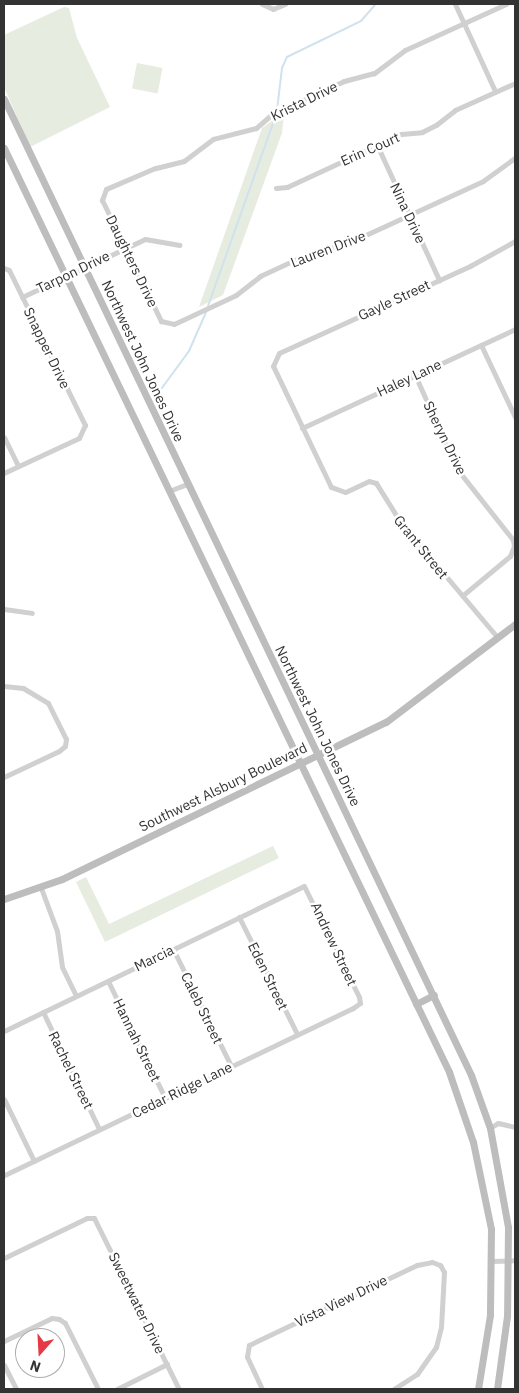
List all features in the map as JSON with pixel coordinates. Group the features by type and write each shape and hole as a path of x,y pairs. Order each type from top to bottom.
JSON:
{"main road":[{"name":"Northwest John Jones Drive","path":"4,99 471,1075 490,1128 504,1191 512,1260 507,1316 496,1389"},
{"path":"4,148 449,1072 473,1142 486,1193 492,1261 490,1315 478,1389"},
{"name":"Southwest Alsbury Boulevard","path":"4,899 41,888 407,710 515,624"},
{"path":"416,1004 434,995"}],"street":[{"path":"264,5 273,9 285,4"},
{"path":"455,4 495,91"},
{"name":"Krista Drive","path":"102,195 106,189 141,173 184,161 213,139 256,128 271,115 344,81 374,73 395,56 506,4"},
{"name":"Erin Court","path":"276,188 287,187 401,134 422,132 436,125 455,110 515,83"},
{"name":"Nina Drive","path":"377,146 439,280"},
{"name":"Lauren Drive","path":"167,324 236,295 260,276 312,252 346,244 483,181 515,158"},
{"name":"Daughters Drive","path":"102,195 161,321 167,324"},
{"name":"Tarpon Drive","path":"22,297 125,247 146,239 179,245"},
{"name":"Gayle Street","path":"274,360 279,353 515,243"},
{"name":"Snapper Drive","path":"4,268 9,270 85,425 84,432 78,438 18,466"},
{"name":"Haley Lane","path":"302,428 515,329"},
{"path":"481,345 515,417"},
{"name":"Grant Street","path":"274,360 273,366 331,487 345,492 369,481 376,483 401,523 498,638"},
{"name":"Sheryn Drive","path":"415,375 457,469 513,540 514,546"},
{"path":"4,436 18,466 4,472"},
{"path":"169,491 187,484"},
{"path":"462,596 510,556 514,546"},
{"path":"4,609 32,613"},
{"path":"4,686 23,688 48,703 66,739 65,746 4,777"},
{"name":"Marcia","path":"4,1030 304,886"},
{"name":"Andrew Street","path":"304,886 360,1003"},
{"path":"41,888 57,931 62,967 76,996"},
{"name":"Eden Street","path":"239,917 297,1034"},
{"name":"Caleb Street","path":"173,949 231,1066"},
{"name":"Hannah Street","path":"108,981 165,1098"},
{"name":"Cedar Ridge Lane","path":"4,1175 360,1003"},
{"name":"Rachel Street","path":"43,1012 99,1129"},
{"path":"4,1099 34,1161"},
{"path":"490,1128 498,1123 515,1127"},
{"name":"Sweetwater Drive","path":"4,1258 87,1218 94,1218 179,1389"},
{"path":"492,1261 512,1260"},
{"name":"Vista View Drive","path":"262,1389 246,1358 250,1345 417,1264 432,1262 440,1265 444,1272 442,1318 436,1347 417,1374 394,1389"},
{"path":"4,1341 52,1318 59,1319 65,1323 98,1389"},
{"path":"117,1389 167,1364"},
{"path":"4,1365 16,1389"}],"shaded area":[{"path":"64,7 69,8 77,38 110,107 30,147 4,87 4,35"},
{"path":"137,63 163,68 158,93 132,89"},
{"path":"280,115 284,115 282,133 223,295 199,307 262,128"},
{"path":"273,846 279,858 105,942 76,882 86,877 109,924"}],"waterway":[{"path":"277,110 282,68 287,57 361,21 376,4"},
{"path":"208,306 276,115"},
{"path":"156,396 189,351 207,310"}]}
